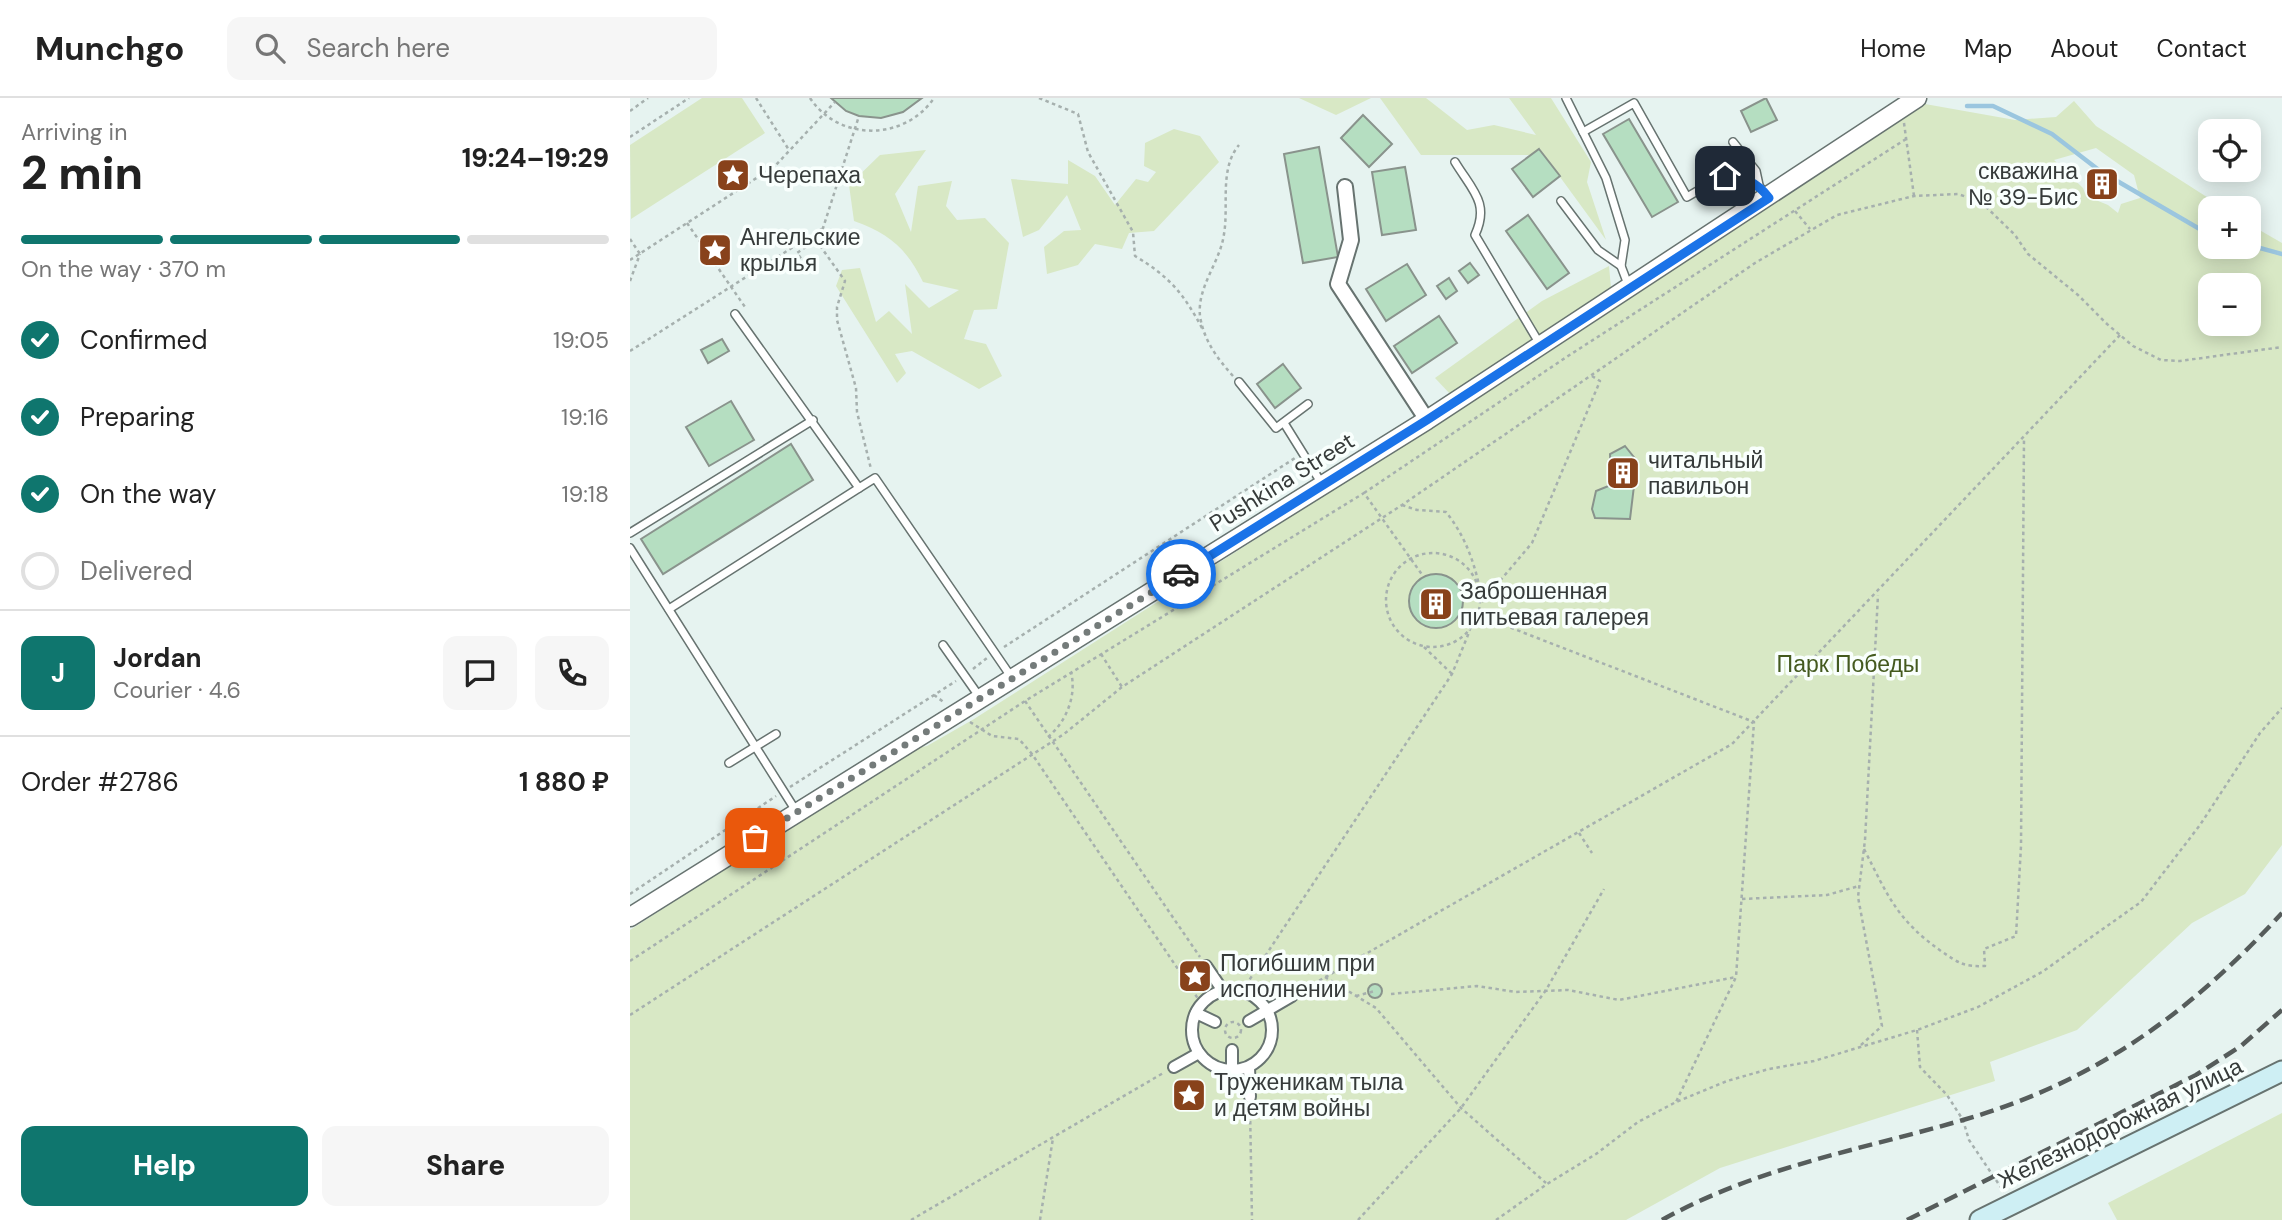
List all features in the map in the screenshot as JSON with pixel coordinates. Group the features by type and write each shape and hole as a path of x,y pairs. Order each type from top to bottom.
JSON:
{"main road":[{"name":"Железнодорожная улица","path":"1998,1214 2282,1071"}],"street":[{"name":"Pushkina Street","path":"630,917 1427,420 1630,288 1764,191 1909,103"},
{"path":"1345,187 1351,240 1338,284 1427,420"},
{"path":"1206,966 1223,991"},
{"path":"1223,991 1242,991 1257,998 1268,1011 1272,1021 1271,1043 1259,1061 1249,1067 1232,1070 1213,1066 1199,1053 1192,1033 1199,1008 1223,991"},
{"path":"1249,1021 1292,996"},
{"path":"1199,1008 1215,1022"},
{"path":"1232,1070 1233,1050"},
{"path":"1174,1067 1199,1053"},
{"path":"1249,1067 1250,1097"}],"lane":[{"path":"1566,98 1606,178 1625,240 1621,266 1630,288"},
{"path":"1583,132 1634,103 1687,197 1725,176 1739,176 1764,191"},
{"path":"1733,142 1756,171 1764,191"},
{"path":"1455,162 1482,206 1482,219 1475,235 1541,346"},
{"path":"1562,201 1598,250 1621,266"},
{"path":"735,314 859,488"},
{"path":"1239,382 1276,428 1308,404"},
{"path":"630,533 813,421"},
{"path":"1284,423 1323,485"},
{"path":"669,609 875,478 1013,680"},
{"path":"630,548 797,811"},
{"path":"630,567 639,562"},
{"path":"943,645 982,699"},
{"path":"729,763 776,734"}],"path":[{"path":"630,111 648,98"},
{"path":"630,136 689,98"},
{"path":"756,98 789,150"},
{"path":"810,98 824,114 855,130 875,132 895,128 913,120 934,98"},
{"path":"1038,98 1078,114 1088,152 1133,232 1135,256 1161,271 1175,285 1203,330 1214,354 1239,382"},
{"path":"630,260 775,166 835,102"},
{"path":"1909,103 1906,139 1914,196"},
{"path":"805,264 797,253 816,240 823,228 859,116"},
{"path":"630,961 981,729 1364,493 1568,356 1906,139"},
{"path":"1203,330 1200,312 1202,289 1221,250 1229,162 1239,145"},
{"path":"630,1015 1051,742 1122,687 1402,505 1755,263 1837,215 1914,196 1958,194 1981,202 2015,235 2028,254 2078,295 2120,335 2133,346 2161,360 2180,361 2282,347"},
{"path":"1795,211 1810,229"},
{"path":"687,223 745,307"},
{"path":"630,351 823,228"},
{"path":"630,239 640,254"},
{"path":"816,240 845,281 838,307 838,320 856,388 857,412 864,431 868,461 875,478"},
{"path":"659,241 662,246"},
{"path":"630,282 640,254"},
{"path":"1292,996 1732,744 2120,335"},
{"path":"1480,604 1532,543 1600,381 1592,376"},
{"path":"1864,849 1891,902 1913,931 1965,967 1985,966 1984,949 2016,936 2021,846 2024,438"},
{"path":"1364,493 1384,517 1423,576"},
{"path":"1242,991 1452,674 1469,630 1478,615 1480,592 1474,563 1457,526 1446,512 1417,510 1402,505"},
{"path":"1469,630 1456,641 1440,647 1422,646 1407,640 1395,629 1387,614 1385,597 1389,581 1398,567 1411,557 1433,552 1454,557 1471,571 1480,592"},
{"path":"1858,1047 1882,1026 1858,897 1864,849 1878,593"},
{"path":"1478,615 1755,722"},
{"path":"1422,646 1452,674"},
{"path":"1101,653 1122,687"},
{"path":"1048,737 1065,718 1072,690 1071,673"},
{"path":"1025,701 1206,966"},
{"path":"1496,1220 1596,1154 1637,1122 1676,1102 1727,1081 1917,1030 1978,1007 2042,972 2130,912 2200,825 2260,733 2282,708"},
{"path":"1676,1102 1736,978 1755,722"},
{"path":"981,729 992,736 1019,739 1032,754 1199,1008"},
{"path":"1578,832 1592,853"},
{"path":"1742,899 1827,895 1859,886"},
{"path":"1358,1220 1461,1108 1546,990 1604,889"},
{"path":"1325,978 1376,1008 1461,1108 1547,1184"},
{"path":"1391,994 1477,986 1516,992 1567,990 1619,1000 1736,978"},
{"path":"1356,996 1375,991"},
{"path":"1234,1023 1240,1027 1240,1032 1230,1038 1225,1028 1234,1023"},
{"path":"1917,1030 1920,1067 1947,1095 1964,1120 1969,1140 1998,1214"},
{"path":"911,1220 1174,1067"},
{"path":"1250,1097 1252,1220"},
{"path":"1041,1220 1053,1138"}],"green space":[{"path":"702,98 742,98 765,133 631,219 630,145"},
{"path":"1299,98 1371,98 1336,115"},
{"path":"1380,98 1426,98 1467,130 1494,125 1536,135 1509,98 1551,98 1591,162 1587,182 1606,240 1544,155 1421,155"},
{"name":"Парк Победы","path":"2074,101 2096,126 2205,196 2198,196 2198,259 2261,259 2261,231 2282,243 2282,845 2245,894 2192,923 2077,1030 1990,1062 1995,1081 1720,1168 1626,1220 630,1220 630,930 908,750 927,746 974,719 1549,352 1925,104 2015,120 2056,117","holes":["2096,148 2134,175 2140,198 2121,204 2118,213 2108,205 2086,196 2083,188 2054,160"]},
{"path":"1174,129 1200,136 1219,162 1154,231 1129,233 1122,249 1095,244 1078,265 1047,274 1044,247 1064,231 1081,230 1067,195 1039,230 1023,237 1011,179 1068,184 1068,160 1095,176 1115,205 1136,179 1148,182 1156,172 1144,166 1145,143"},
{"path":"926,150 895,194 911,232 918,186 952,181 946,206 957,220 985,218 1009,243 997,309 974,310 964,339 986,344 1002,376 979,389 912,351 895,354 906,373 897,383 836,286 842,270 860,268 876,322 889,311 912,334 905,284 929,308 959,290 923,282 910,260 896,244 877,231 854,221 849,185 880,155"},
{"path":"1609,266 1611,288 1451,395 1435,378 1542,301"},
{"path":"2282,1113 2282,1220 2117,1220 2108,1203"}],"building":[{"path":"831,98 922,98 903,112 881,118 859,116 846,111"},
{"path":"1766,98 1777,120 1751,132 1741,111"},
{"path":"1363,115 1392,144 1369,167 1341,138"},
{"path":"1629,119 1678,202 1652,217 1603,134"},
{"path":"1319,147 1338,257 1303,263 1284,154"},
{"path":"1539,149 1560,176 1533,197 1512,169"},
{"path":"1405,167 1416,230 1382,235 1372,172"},
{"name":"скважина № 39-Бис","path":"2103,170 2115,178 2101,198 2090,190"},
{"path":"1528,215 1569,273 1547,289 1506,231"},
{"path":"1470,263 1479,275 1468,283 1459,271"},
{"path":"1407,264 1426,295 1386,321 1366,289"},
{"path":"1449,278 1457,291 1446,299 1437,286"},
{"path":"1439,316 1457,343 1412,373 1394,346"},
{"path":"722,339 729,351 708,363 701,350"},
{"path":"1283,364 1301,388 1275,408 1257,384"},
{"path":"731,401 754,440 709,466 686,427"},
{"path":"791,444 813,480 663,574 641,539"},
{"name":"читальный павильон","path":"1625,446 1637,461 1630,519 1595,518 1592,509 1596,491 1611,485 1610,454"},
{"name":"Заброшенная питьевая галерея","path":"1436,574 1455,582 1463,601 1455,620 1436,628 1417,620 1409,601 1417,582"},
{"path":"1372,984 1378,984 1382,991 1378,998 1372,998 1368,994 1368,988"}],"waterway":[{"path":"1967,106 1993,106 2052,134 2104,174"},
{"path":"2112,178 2198,228"},
{"path":"2261,248 2282,254"}],"railway":[{"path":"1662,1220 1735,1186 1772,1173 1963,1120 2056,1086 2138,1040 2175,1012 2212,982 2282,913"},
{"path":"1907,1220 2196,1075 2241,1046 2282,1010"}],"way so far":[{"path":"755,838 1181,574"}],"place":[{"name":"Черепаха","path":"733,175"},
{"name":"скважина № 39-Бис","path":"2102,184"},
{"name":"Ангельские крылья","path":"715,250"},
{"name":"читальный павильон","path":"1623,473"},
{"name":"Заброшенная питьевая галерея","path":"1436,604"},
{"name":"Погибшим при исполнении","path":"1195,976"},
{"name":"Труженикам тыла и детям войны","path":"1189,1095"}],"route":[{"path":"1181,574 1427,420 1769,198 1759,185 1739,176 1725,176"}]}
